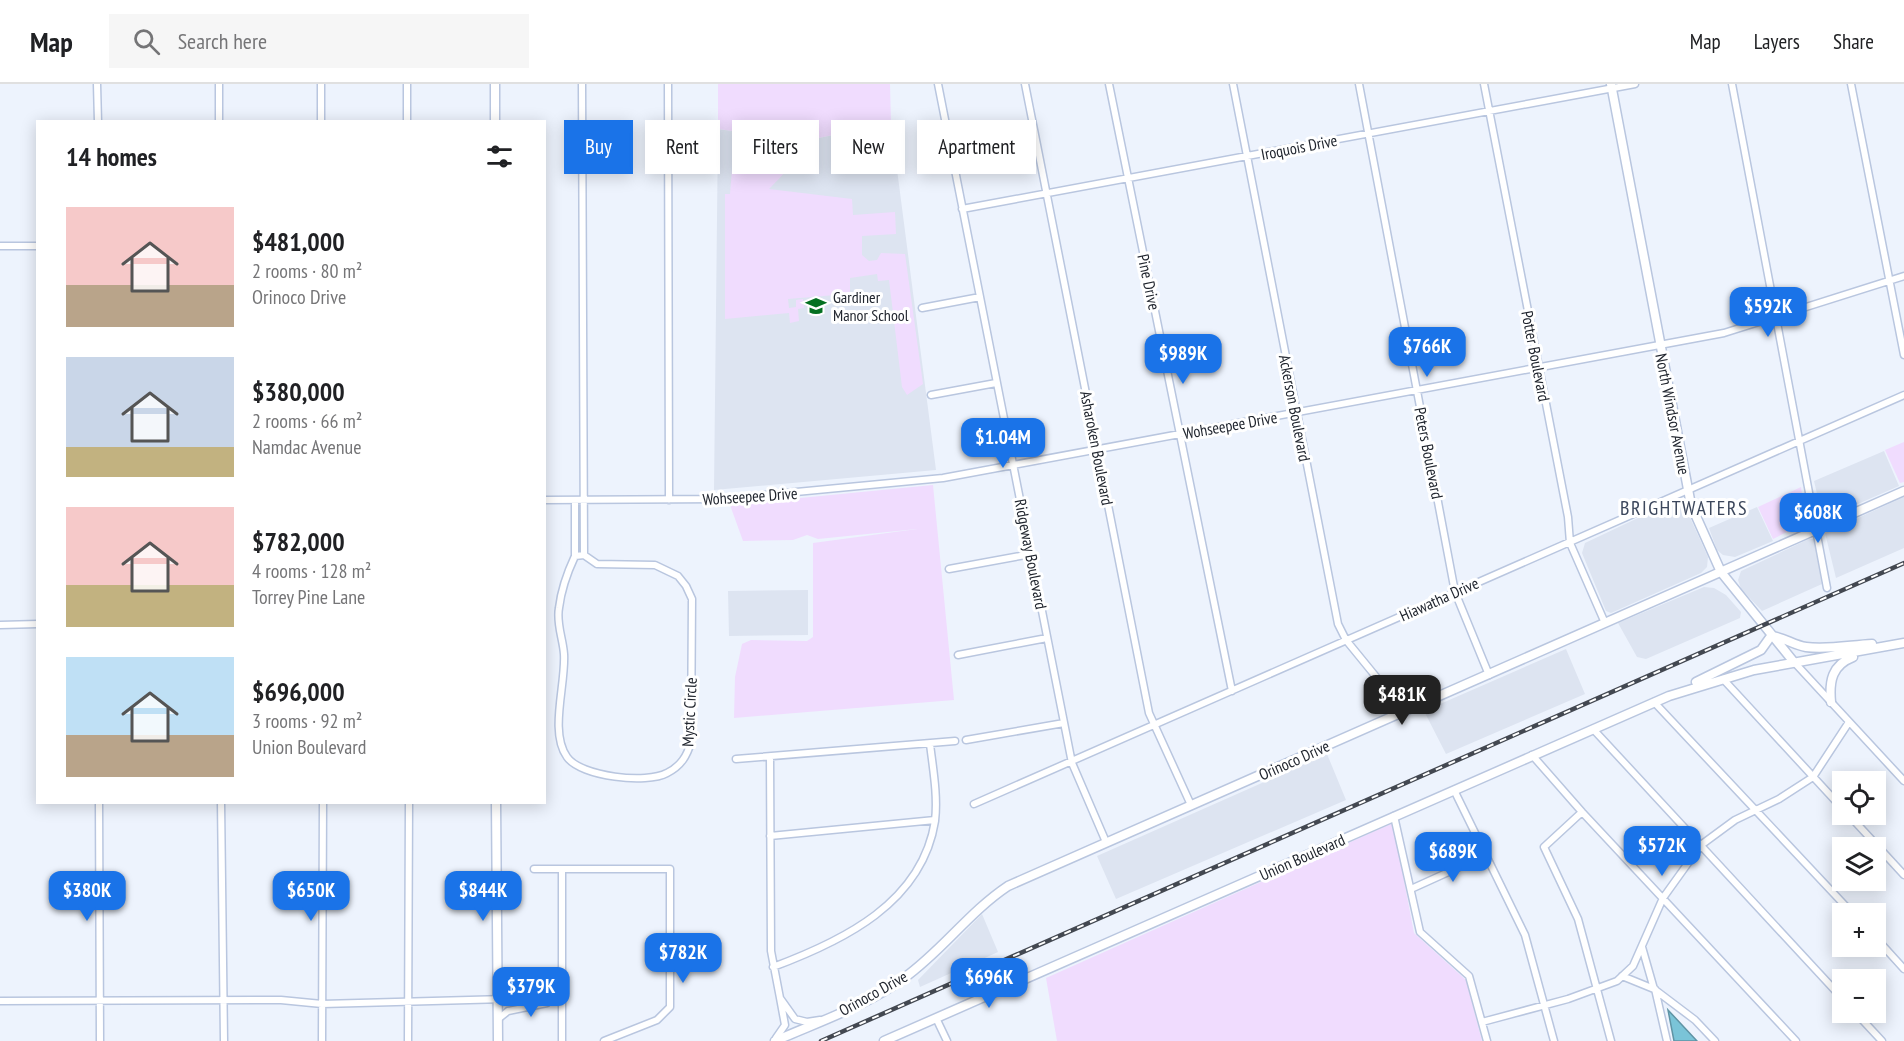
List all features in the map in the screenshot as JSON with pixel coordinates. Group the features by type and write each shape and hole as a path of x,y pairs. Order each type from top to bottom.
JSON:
{"street":[{"path":"98,84 98,120"},
{"path":"219,84 219,120"},
{"path":"321,84 321,120"},
{"path":"407,84 407,120"},
{"path":"495,84 495,120"},
{"path":"582,84 584,555"},
{"path":"668,84 669,500"},
{"name":"Ridgeway Boulevard","path":"938,84 1072,763 1106,842"},
{"name":"Asharoken Boulevard","path":"1025,84 1149,713 1191,805"},
{"name":"Pine Drive","path":"1109,84 1232,691"},
{"name":"Ackerson Boulevard","path":"1233,84 1338,624 1346,640 1404,711"},
{"name":"Peters Boulevard","path":"1359,84 1455,592 1488,675"},
{"name":"Potter Boulevard","path":"1484,84 1568,517 1570,543 1605,623"},
{"name":"Iroquois Drive","path":"962,209 1489,112 1611,86 1635,84"},
{"path":"1732,84 1827,588"},
{"path":"1851,84 1904,355"},
{"name":"North Windsor Avenue","path":"1611,86 1691,506 1721,573 1771,636 1904,781"},
{"path":"0,246 36,246"},
{"name":"Wohseepee Drive","path":"546,500 723,499 943,478 1724,333 1904,276"},
{"path":"922,308 980,297"},
{"path":"931,395 996,383"},
{"name":"Hiawatha Drive","path":"974,804 1570,543 1687,488 1904,395"},
{"name":"Orinoco Drive","path":"774,1041 826,1019 904,978 988,899 1008,886 1904,491"},
{"name":"Mystic Circle","path":"574,500 575,555 558,615 564,652 560,745 568,759 590,773 653,777 665,774 686,757 691,742 692,599 678,576 667,569 655,565 597,564 584,555 575,555"},
{"path":"949,569 1031,554"},
{"path":"0,625 36,624"},
{"path":"1669,696 1761,650 1771,636 1812,648 1901,644"},
{"path":"958,655 1047,638"},
{"path":"1793,661 1901,644"},
{"path":"1831,702 1829,683 1842,661 1880,647"},
{"name":"Union Boulevard","path":"884,1041 1654,702 1722,678 1793,661"},
{"path":"1722,678 1832,797"},
{"path":"1654,702 1843,903"},
{"path":"1482,1022 1598,990 1622,976 1634,966 1664,898 1701,845 1736,820 1813,777 1849,722"},
{"path":"966,740 1064,723"},
{"path":"1593,729 1832,987"},
{"path":"736,759 955,741"},
{"path":"773,967 865,924 891,903 910,883 924,858 935,820 935,789 930,744"},
{"path":"1532,755 1582,812 1796,1041"},
{"path":"770,757 773,967 784,1024 781,1035 774,1041"},
{"path":"1454,790 1525,935 1554,1041"},
{"path":"99,804 100,1041"},
{"path":"221,804 224,1041"},
{"path":"322,1041 323,804"},
{"path":"408,1041 409,804"},
{"path":"496,804 498,1041"},
{"path":"1582,812 1544,847 1572,901 1611,1041"},
{"path":"1394,816 1420,932 1469,976 1487,1041"},
{"path":"771,836 935,820"},
{"path":"1858,825 1904,875"},
{"path":"1411,889 1486,855"},
{"path":"534,869 670,869 670,1007 657,1020 604,1041"},
{"path":"562,869 559,1001 562,1041"},
{"path":"1642,947 1667,1041"},
{"path":"1886,950 1904,969"},
{"path":"1622,976 1654,989 1695,1020 1715,1041"},
{"path":"780,998 799,1021 826,1019"},
{"path":"0,1001 222,1000 322,1004 559,1001"},
{"path":"497,1019 508,1011 559,1001"},
{"path":"936,1018 947,1041"},
{"path":"1865,1023 1882,1041"}],"shaded area":[{"path":"718,84 890,84 891,120 831,120 831,135 819,138 819,120 732,120 732,131 720,129 720,120 718,120"},
{"name":"Gardiner Manor School","path":"720,129 732,131 732,174 819,174 819,138 831,135 831,174 898,174 936,470 714,490"},
{"path":"732,170 732,174 783,174 769,189 852,199 853,215 895,212 896,234 862,236 862,255 869,261 877,260 881,253 905,254 923,384 907,395 902,387 889,280 878,281 877,274 850,278 850,292 847,294 788,299 789,308 796,307 796,300 803,299 804,308 798,309 799,321 790,323 789,313 725,319 725,194 730,194"},
{"path":"1904,442 1904,482 1900,483 1885,450"},
{"path":"1884,451 1899,486 1828,517 1822,515 1814,481"},
{"path":"933,485 954,700 734,718 735,677 742,644 751,640 807,641 813,637 813,543 917,529 818,539 807,535 793,540 743,541 730,505"},
{"path":"1801,487 1806,522 1773,539 1758,507"},
{"path":"1904,497 1904,548 1836,578 1825,533"},
{"path":"1678,499 1682,500 1708,557 1707,567 1701,573 1611,613 1606,611 1582,553 1585,543"},
{"path":"1757,507 1773,541 1735,557 1723,555 1717,550 1709,528"},
{"path":"1809,539 1814,539 1822,584 1762,611 1741,589 1738,580 1741,571"},
{"path":"1704,587 1714,588 1726,595 1741,612 1740,618 1646,659 1637,657 1618,623"},
{"path":"808,590 808,635 729,636 728,591"},
{"path":"1566,649 1585,694 1446,754 1424,711"},
{"path":"1327,754 1346,800 1116,899 1097,856"},
{"path":"1393,823 1414,933 1466,980 1482,1041 1057,1041 1046,978"},
{"path":"982,914 998,952 920,987 918,980"}],"water":[{"path":"1668,1010 1697,1041 1674,1041"}],"railway":[{"path":"821,1041 1904,563"}],"place":[{"name":"Gardiner Manor School","path":"816,306"}],"district":[{"name":"BRIGHTWATERS","path":"1684,508"}]}
